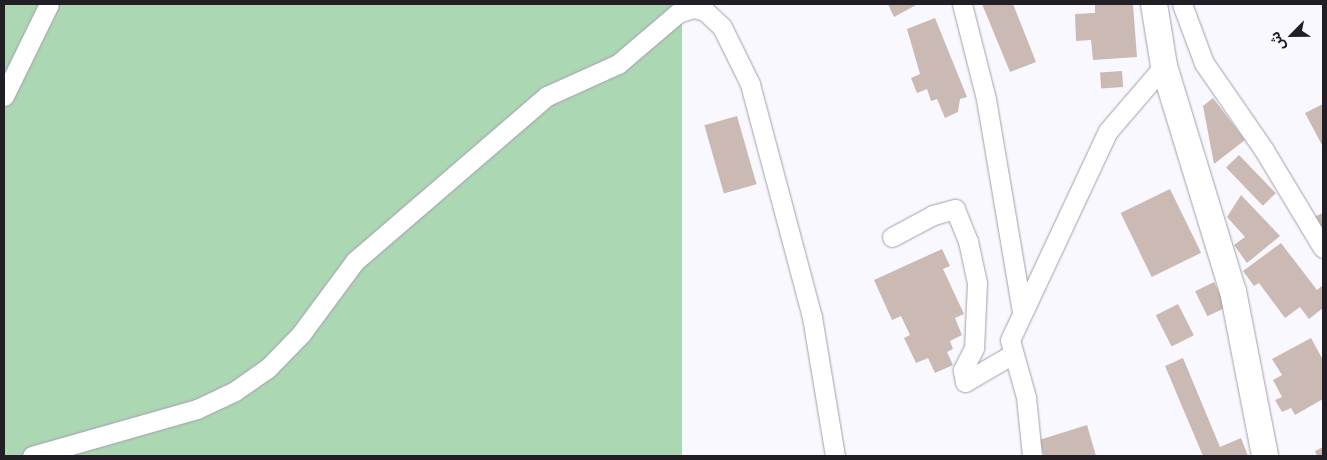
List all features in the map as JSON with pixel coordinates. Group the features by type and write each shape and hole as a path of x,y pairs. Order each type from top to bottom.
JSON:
{"main road":[{"path":"1154,4 1164,66 1233,291 1265,456"}],"street":[{"path":"4,96 49,4"},
{"path":"962,4 986,99 1022,312"},
{"path":"1182,4 1204,63 1264,150 1323,248"},
{"path":"32,456 197,410 235,391 267,369 301,334 355,261 547,96 618,64 678,13 693,8 705,11 722,27 750,84 812,317 835,456"},
{"path":"1032,456 1026,397 1010,340 1108,131 1164,66"},
{"path":"892,238 933,215 955,209 968,241 976,283 974,348 963,370 965,382 1013,354"}],"green space":[{"path":"4,4 682,4 682,456 4,456"}],"building":[{"path":"888,4 918,4 894,17"},
{"path":"982,4 1013,4 1036,62 1010,72"},
{"path":"1095,4 1133,4 1137,57 1093,60 1091,40 1076,41 1075,14 1095,13"},
{"path":"935,18 967,97 960,99 958,112 945,118 937,99 931,101 927,89 917,93 911,78 920,74 907,29"},
{"path":"1122,71 1123,87 1101,88 1100,73"},
{"path":"1213,98 1245,140 1214,164 1203,106"},
{"path":"1323,104 1323,147 1305,113"},
{"path":"737,116 757,184 724,194 704,125"},
{"path":"1239,155 1276,193 1263,206 1226,168"},
{"path":"1170,189 1201,253 1152,277 1121,213"},
{"path":"1241,195 1280,236 1247,263 1234,245 1245,237 1227,217"},
{"path":"1323,213 1323,237 1314,217"},
{"path":"1281,243 1317,290 1323,285 1323,308 1309,319 1300,307 1285,318 1259,283 1254,286 1243,271"},
{"path":"942,249 950,266 943,269 964,314 955,318 962,335 950,341 953,349 947,352 953,365 935,373 928,358 916,363 904,338 910,335 901,316 892,320 874,280"},
{"path":"1214,282 1226,307 1207,316 1195,291"},
{"path":"1178,304 1194,335 1172,347 1156,315"},
{"path":"1311,338 1323,360 1323,399 1295,415 1291,408 1282,412 1275,400 1282,397 1273,380 1282,375 1272,359"},
{"path":"1183,358 1220,447 1241,438 1248,456 1203,456 1165,366"},
{"path":"1087,425 1096,456 1044,456 1039,440"},
{"path":"1323,447 1323,456 1317,456 1315,451"}]}
